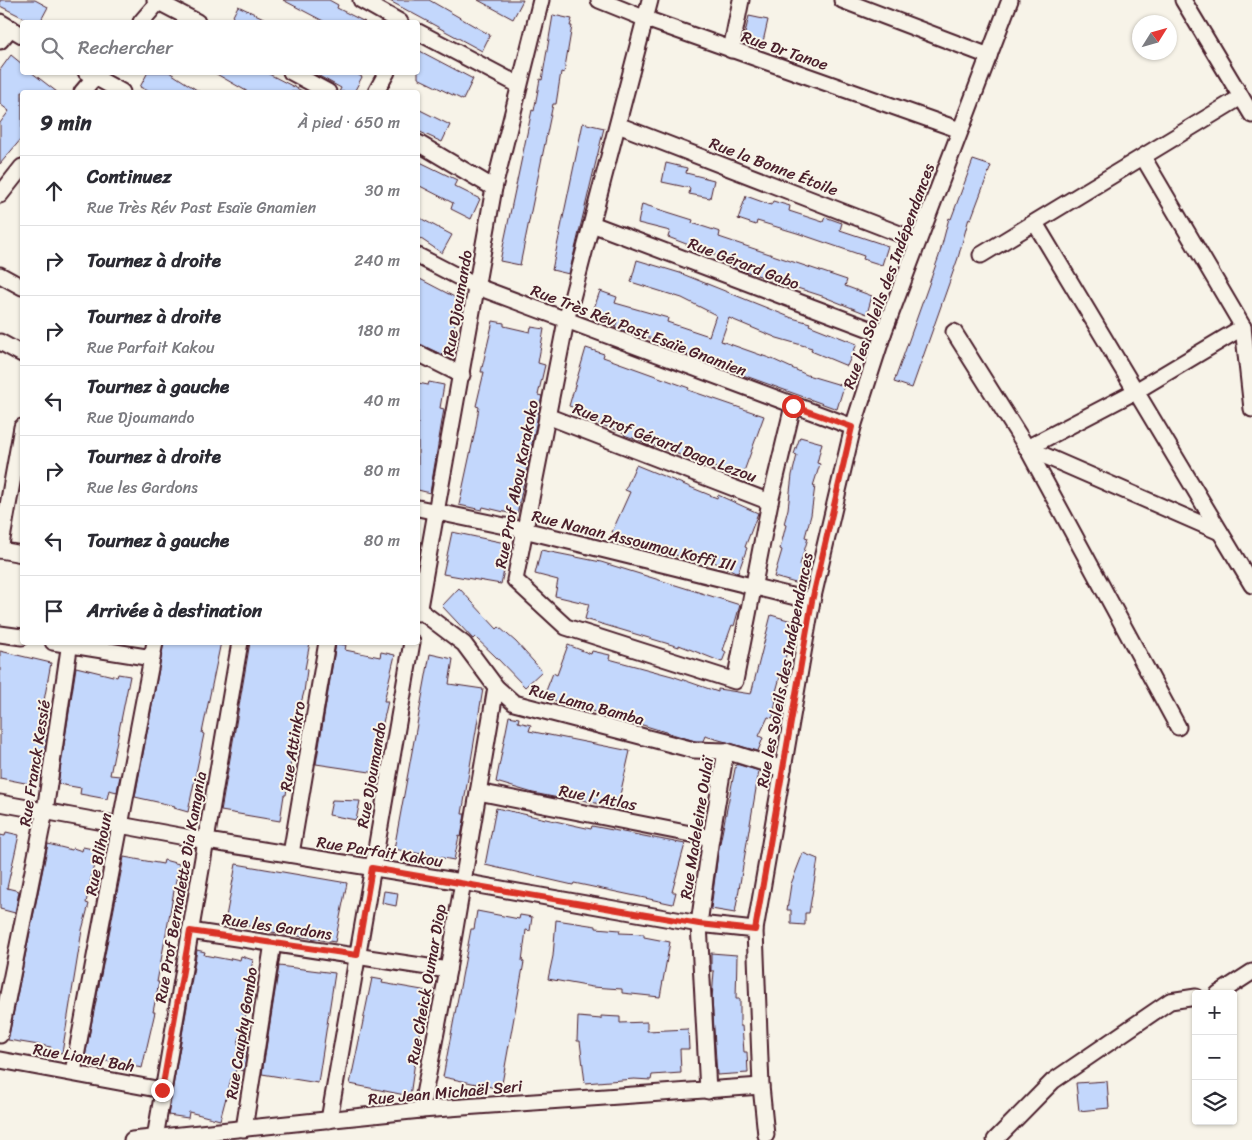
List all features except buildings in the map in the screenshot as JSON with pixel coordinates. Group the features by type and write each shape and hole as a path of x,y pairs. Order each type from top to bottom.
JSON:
{"street":[{"path":"361,0 396,20"},
{"name":"Rue Djoumando","path":"420,599 478,287 494,188 541,0"},
{"name":"Rue Dr Tanoe","path":"599,0 731,50 960,130"},
{"name":"Rue Prof Abou Karakoko","path":"650,0 566,321 515,580 566,627 735,681 770,502 793,406"},
{"path":"731,50 741,0"},
{"path":"842,0 988,56"},
{"name":"Rue les Soleils des Indépendances","path":"766,1135 761,1086 755,930 812,601 852,427 883,334 1010,0"},
{"path":"1183,0 1252,115"},
{"path":"143,20 158,1 193,20"},
{"path":"0,42 11,28"},
{"path":"420,33 519,85"},
{"path":"83,90 92,75"},
{"path":"95,75 119,90"},
{"path":"296,75 324,90"},
{"path":"377,90 385,75"},
{"path":"981,255 1241,96"},
{"name":"Rue la Bonne Étoile","path":"618,125 918,240"},
{"path":"420,144 494,188"},
{"path":"1143,157 1243,327 1252,409"},
{"path":"0,195 20,170"},
{"path":"1035,223 1252,586"},
{"name":"Rue Gérard Gabo","path":"592,224 883,334"},
{"name":"Rue Très Rév Past Esaïe Gnamien","path":"420,257 478,287 852,427"},
{"path":"0,275 20,286"},
{"path":"1027,448 1136,391 1243,327"},
{"path":"954,332 1027,448 1178,728"},
{"path":"0,342 20,353"},
{"path":"420,354 462,375"},
{"name":"Rue Prof Gérard Dago Lezou","path":"547,416 770,502"},
{"path":"20,433 7,466 0,550 20,554"},
{"path":"1027,448 1220,532"},
{"name":"Rue Nanan Assoumou Koffi III","path":"420,508 524,530 812,601"},
{"name":"Rue Lama Bamba","path":"420,612 464,644 496,687 514,703 694,750 726,751 783,769"},
{"path":"0,634 20,638"},
{"name":"Rue Franck Kessié","path":"0,1035 45,811 70,645"},
{"path":"76,645 152,658"},
{"name":"Rue Blihoun","path":"73,1072 122,824 154,645"},
{"name":"Rue Prof Bernadette Dia Kamgnia","path":"155,1138 239,645"},
{"name":"Rue Attinkro","path":"292,854 327,645"},
{"name":"Rue Djoumando","path":"329,1120 411,645"},
{"name":"Rue Cheick Oumar Diop","path":"421,1110 448,970 496,687"},
{"name":"Rue Madeleine Oulaï","path":"708,1091 699,924 710,838 726,751"},
{"name":"Rue l'Atlas","path":"478,792 710,838"},
{"name":"Rue Parfait Kakou","path":"0,803 206,841 462,882 699,924 755,930"},
{"name":"Rue les Gardons","path":"190,931 448,970"},
{"name":"Rue Cauphy Gombo","path":"244,1129 273,943"},
{"path":"1224,990 1252,972"},
{"path":"995,1140 1054,1081 1170,1001 1192,998"},
{"name":"Rue Lionel Bah","path":"0,1060 162,1090"},
{"name":"Rue Jean Michaël Seri","path":"132,1140 421,1110 761,1086"}],"route":[{"path":"162,1090 190,931 357,955 372,868 699,924 755,930 812,601 852,427 793,406"}]}
